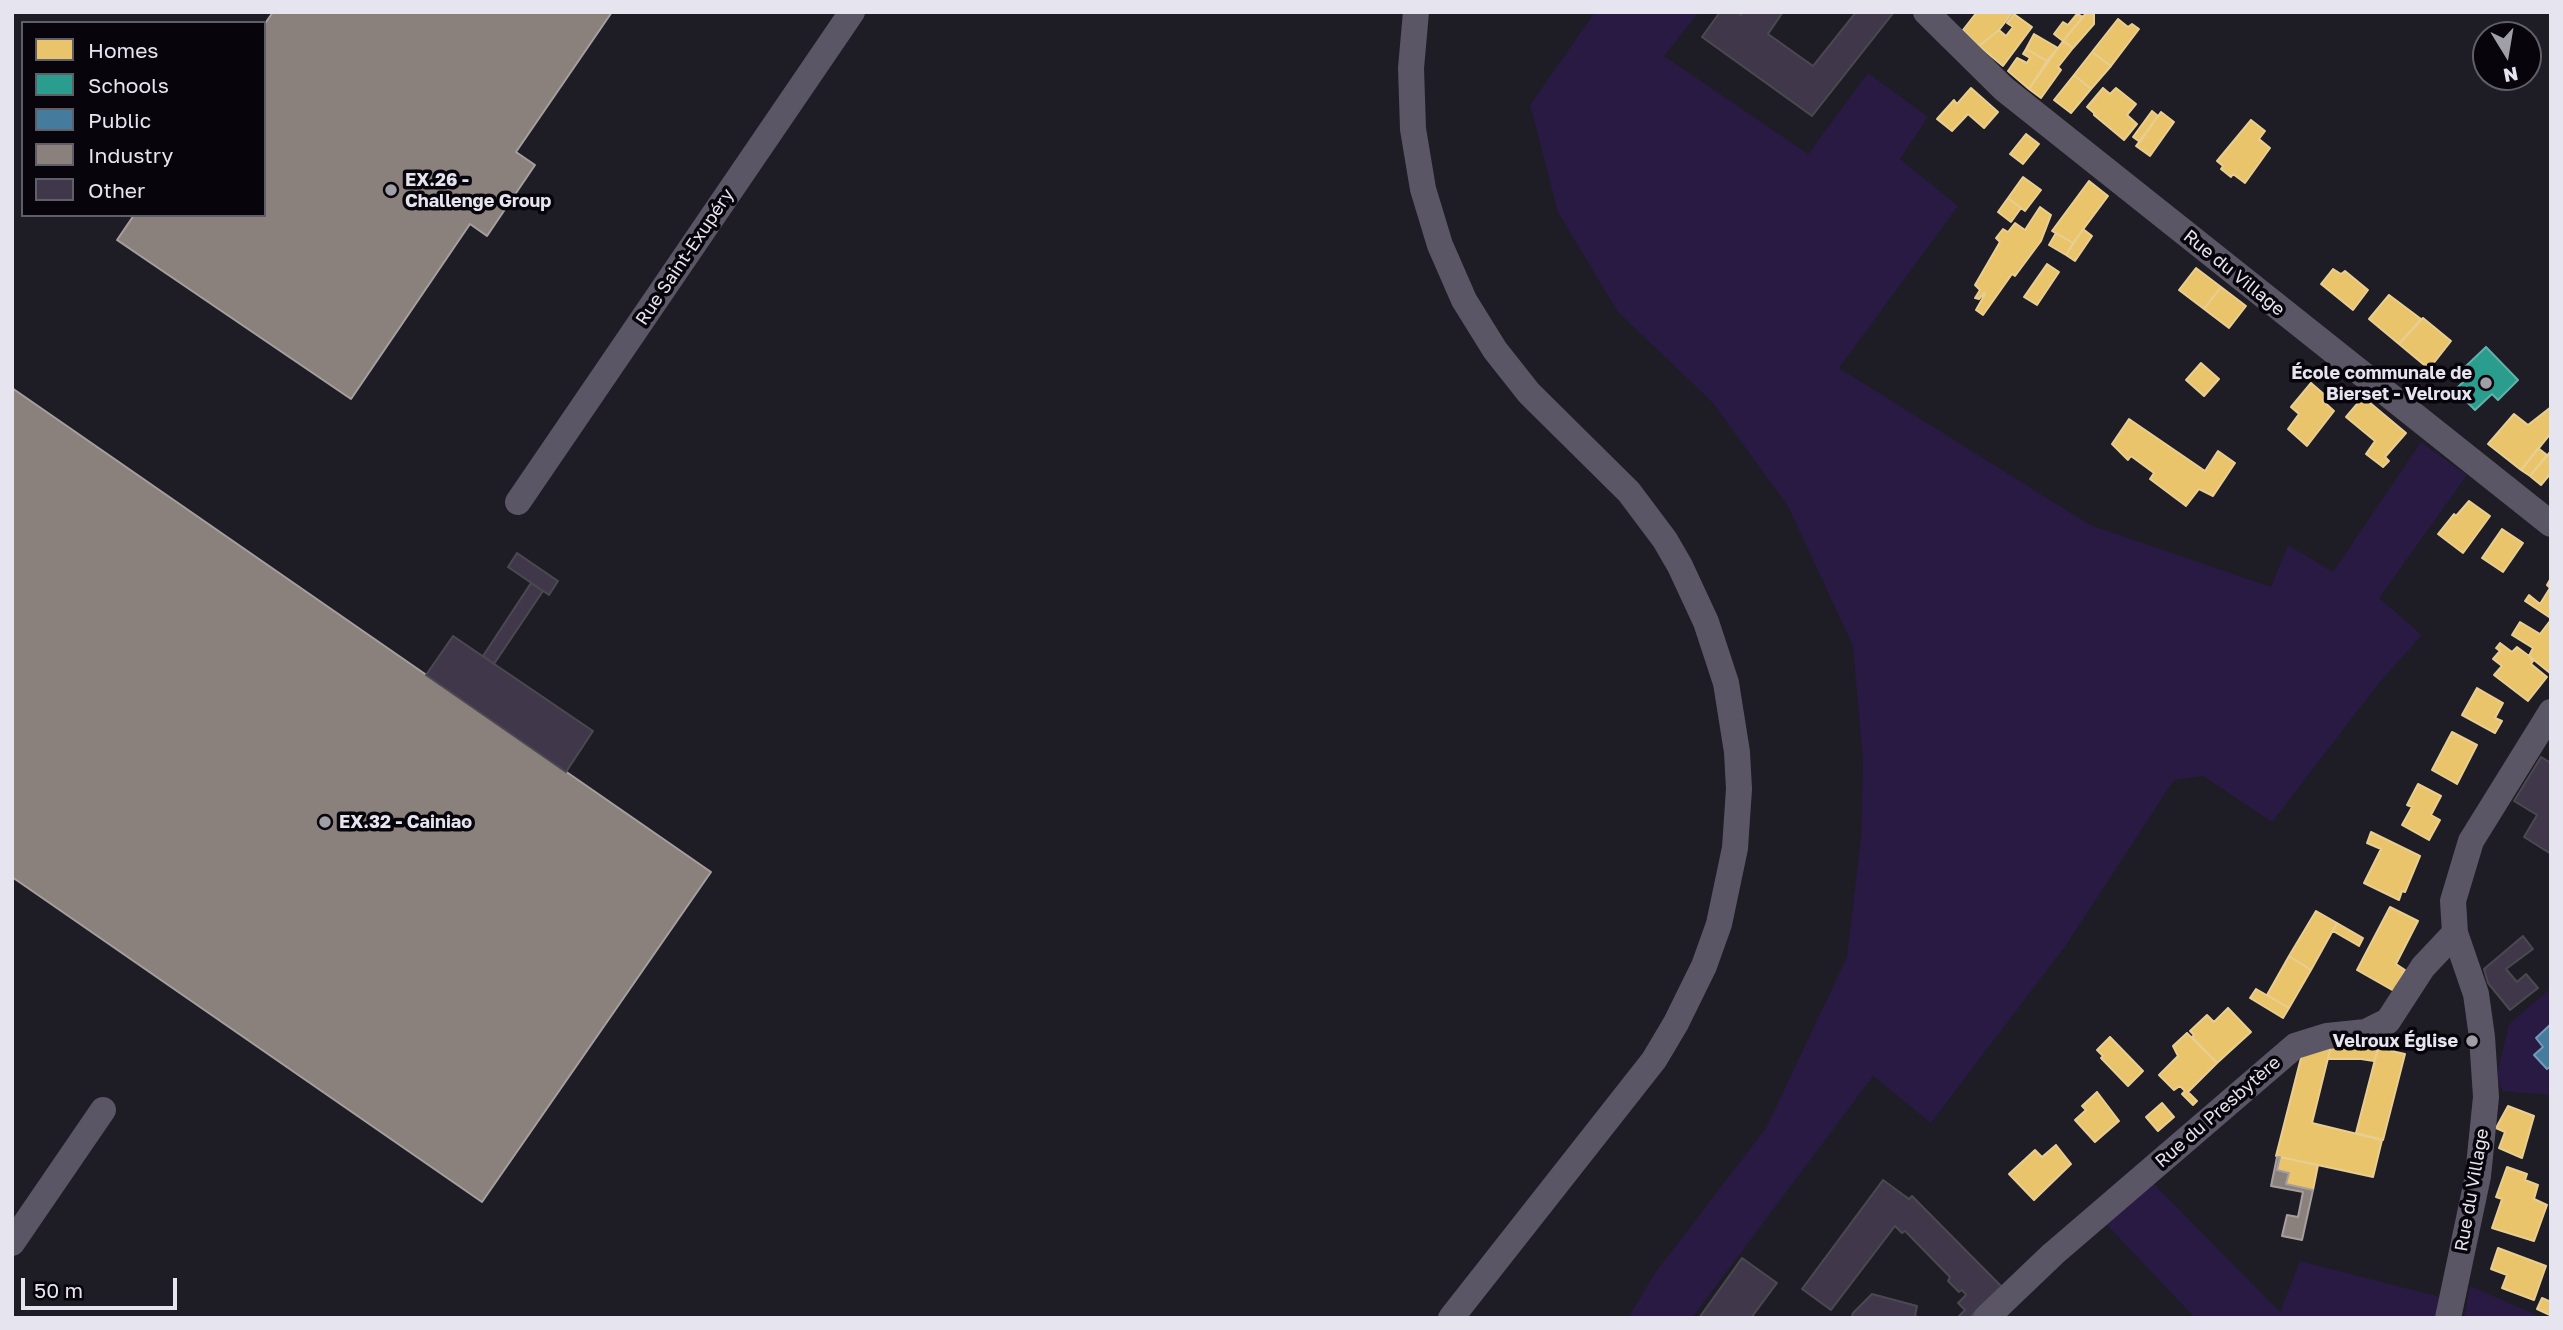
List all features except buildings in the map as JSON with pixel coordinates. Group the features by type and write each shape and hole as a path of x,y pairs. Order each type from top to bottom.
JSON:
{"street":[{"name":"Rue Saint-Exupéry","path":"518,502 852,12"},
{"path":"1416,12 1411,68 1413,129 1423,189 1440,245 1464,300 1495,350 1529,393 1629,492 1653,523 1680,566 1706,622 1726,682 1737,752 1739,789 1735,848 1719,924 1704,966 1676,1023 1654,1060 1451,1318"},
{"name":"Rue du Village","path":"1926,12 2004,89 2551,524"},
{"name":"Rue du Village","path":"2448,1318 2478,1176 2486,1097 2476,994 2455,933 2453,901 2471,841 2551,712"},
{"name":"Rue du Presbytère","path":"1986,1318 2053,1254 2295,1046 2327,1036 2366,1031 2388,1021 2423,967 2455,933"},
{"path":"12,1243 103,1110"}],"shaded area":[{"path":"1595,12 1699,12 1664,56 1808,154 1868,73 1928,117 1900,159 1958,206 1839,368 2090,525 2271,587 2288,545 2333,572 2421,442 2467,475 2379,598 2422,635 2379,683 2272,822 2203,776 2174,780 2066,945 1931,1123 1873,1076 1692,1318 1628,1318 1655,1273 1766,1128 1847,957 1861,837 1863,763 1853,646 1788,506 1712,402 1618,312 1558,212 1530,105"},
{"path":"2551,988 2551,1095 2503,1091 2496,1078 2509,1024"},
{"path":"2153,1183 2280,1312 2300,1261 2444,1298 2440,1318 2195,1318 2105,1223"},
{"path":"2470,1286 2543,1318 2464,1318"}],"place":[{"name":"EX.26 - Challenge Group","path":"391,190"},
{"name":"École communale de Bierset - Velroux","path":"2486,383"},
{"name":"EX.32 - Cainiao","path":"325,822"},
{"name":"Velroux Église","path":"2472,1041"}]}
